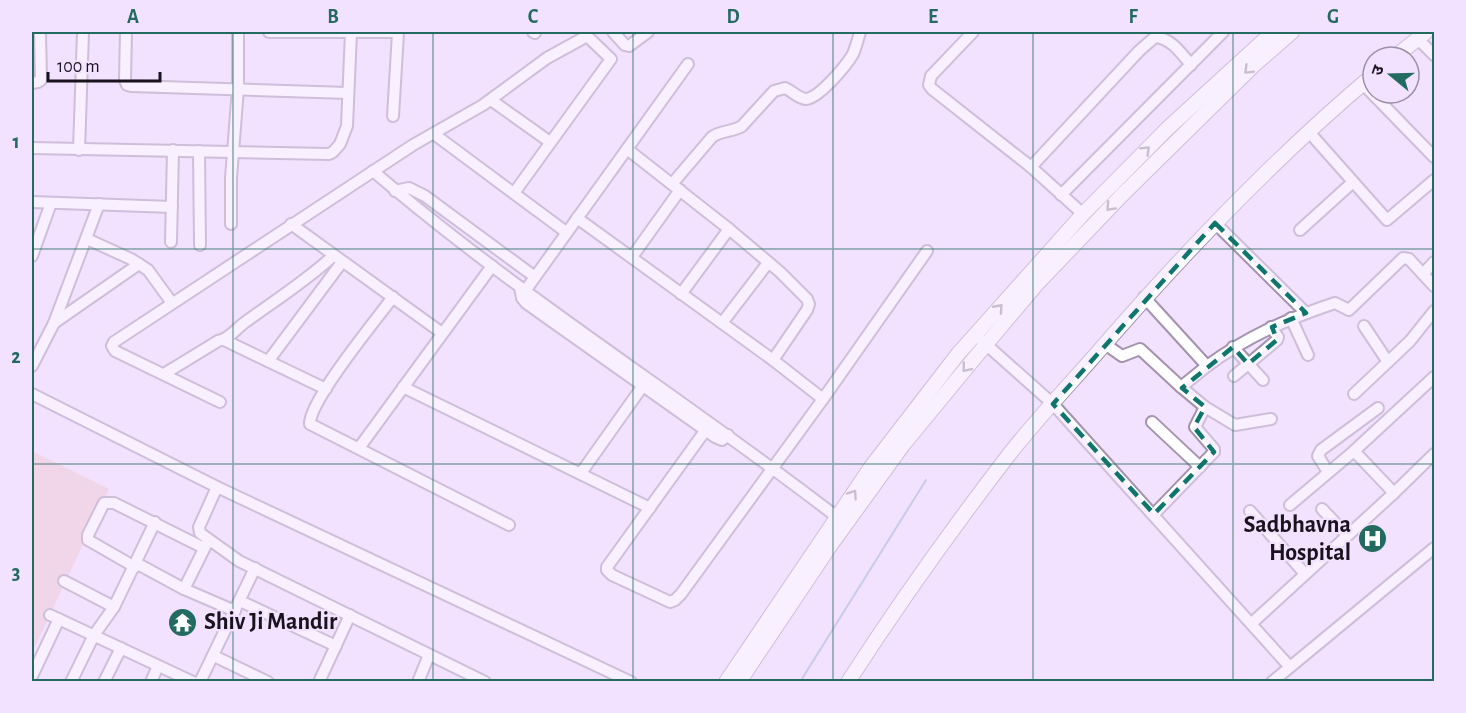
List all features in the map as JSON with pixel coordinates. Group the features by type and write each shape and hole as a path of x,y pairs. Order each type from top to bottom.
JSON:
{"main road":[{"path":"739,681 842,520 871,467 958,354 1083,214 1167,129 1273,32"},
{"path":"726,681 842,520 1036,285 1122,195 1254,64 1292,32"},
{"path":"1410,45 1422,35"},
{"path":"848,681 941,544 1013,450 1144,297 1215,223 1309,132 1361,86"}],"street":[{"path":"32,83 41,80 40,32"},
{"path":"79,150 83,32"},
{"path":"126,32 125,80 127,85 348,93"},
{"path":"231,224 238,88 238,32"},
{"path":"269,32 398,32 393,116"},
{"path":"32,148 329,154 340,144 347,126 351,32"},
{"path":"613,32 629,46 648,32"},
{"path":"632,257 676,187 712,137 720,132 738,129 774,91 785,88 802,99 807,99 824,88 841,71 852,55 860,32"},
{"path":"973,32 931,76 929,85 1030,167 1083,214"},
{"path":"1061,195 1223,32"},
{"path":"1422,35 1434,56"},
{"path":"220,402 115,351 112,346 114,342 373,171 491,100 547,58 587,36 611,59 514,193"},
{"path":"1030,167 1139,51 1155,38 1163,38 1170,42 1191,64"},
{"path":"688,64 521,294 526,303 705,431 722,440 728,435"},
{"path":"491,100 550,141"},
{"path":"1389,105 1434,157"},
{"path":"1309,132 1387,220 1434,180"},
{"path":"434,134 566,232"},
{"path":"627,149 729,229 804,295 809,304 807,310 773,360"},
{"path":"171,242 173,150"},
{"path":"199,151 200,245"},
{"path":"373,171 395,191 492,266 728,435 842,520"},
{"path":"1299,230 1353,182"},
{"path":"395,191 409,188 425,196 535,277"},
{"path":"32,202 172,207"},
{"path":"32,256 51,203"},
{"path":"32,366 54,323 99,204"},
{"path":"577,218 823,399"},
{"path":"1215,223 1306,312"},
{"path":"291,224 442,333"},
{"path":"681,294 729,229"},
{"path":"87,239 148,270 172,303"},
{"path":"705,431 610,562 607,570 612,576 667,602 673,602 773,468 927,251"},
{"path":"1181,387 1233,347 1271,327 1335,303 1349,310 1403,258 1409,259 1434,286"},
{"path":"164,374 218,341 224,340 242,324 337,259"},
{"path":"268,360 337,259"},
{"path":"1424,273 1434,262"},
{"path":"722,323 768,263"},
{"path":"54,323 139,264"},
{"path":"359,448 492,266"},
{"path":"393,297 326,389 312,413 310,424 508,525"},
{"path":"1144,297 1207,366"},
{"path":"1354,394 1410,341 1434,311"},
{"path":"1291,318 1308,355"},
{"path":"1364,326 1388,362"},
{"path":"1234,376 1277,340 1278,337 1271,327"},
{"path":"976,335 1053,404 1289,666"},
{"path":"224,340 326,389"},
{"path":"1105,344 1122,356 1140,349 1205,408 1230,423 1238,425 1271,419"},
{"path":"1233,347 1263,380"},
{"path":"1290,505 1354,451 1434,377"},
{"path":"403,387 650,508"},
{"path":"580,473 642,387"},
{"path":"32,394 217,487 631,681"},
{"path":"1154,514 1214,452 1213,447 1196,427 1205,408"},
{"path":"1328,472 1318,456 1321,450 1378,408"},
{"path":"1152,422 1200,468"},
{"path":"1354,451 1394,493"},
{"path":"1252,623 1434,454"},
{"path":"206,544 199,527 217,487"},
{"path":"235,611 184,589 93,544 88,540 88,535 102,505 107,502 114,503 206,544 485,681"},
{"path":"1322,509 1347,536"},
{"path":"1250,511 1305,574"},
{"path":"71,681 94,635 114,607 155,522"},
{"path":"184,589 206,544"},
{"path":"1272,681 1434,548"},
{"path":"200,681 255,568"},
{"path":"64,581 114,607"},
{"path":"240,601 336,646"},
{"path":"319,681 350,615"},
{"path":"32,676 54,617 193,681"},
{"path":"104,681 121,648"},
{"path":"418,681 429,655"},
{"path":"214,656 268,681"},
{"path":"151,681 158,666"}],"highlighted area":[{"path":"1215,223 1306,313 1272,327 1277,340 1248,364 1233,347 1182,388 1205,407 1194,427 1214,452 1154,514 1053,404"}],"shaded area":[{"path":"32,451 109,489 32,653"}],"waterway":[{"path":"800,682 926,480"}],"place":[{"name":"Sadbhavna Hospital","path":"1372,539"},
{"name":"Shiv Ji Mandir","path":"183,622"}]}
